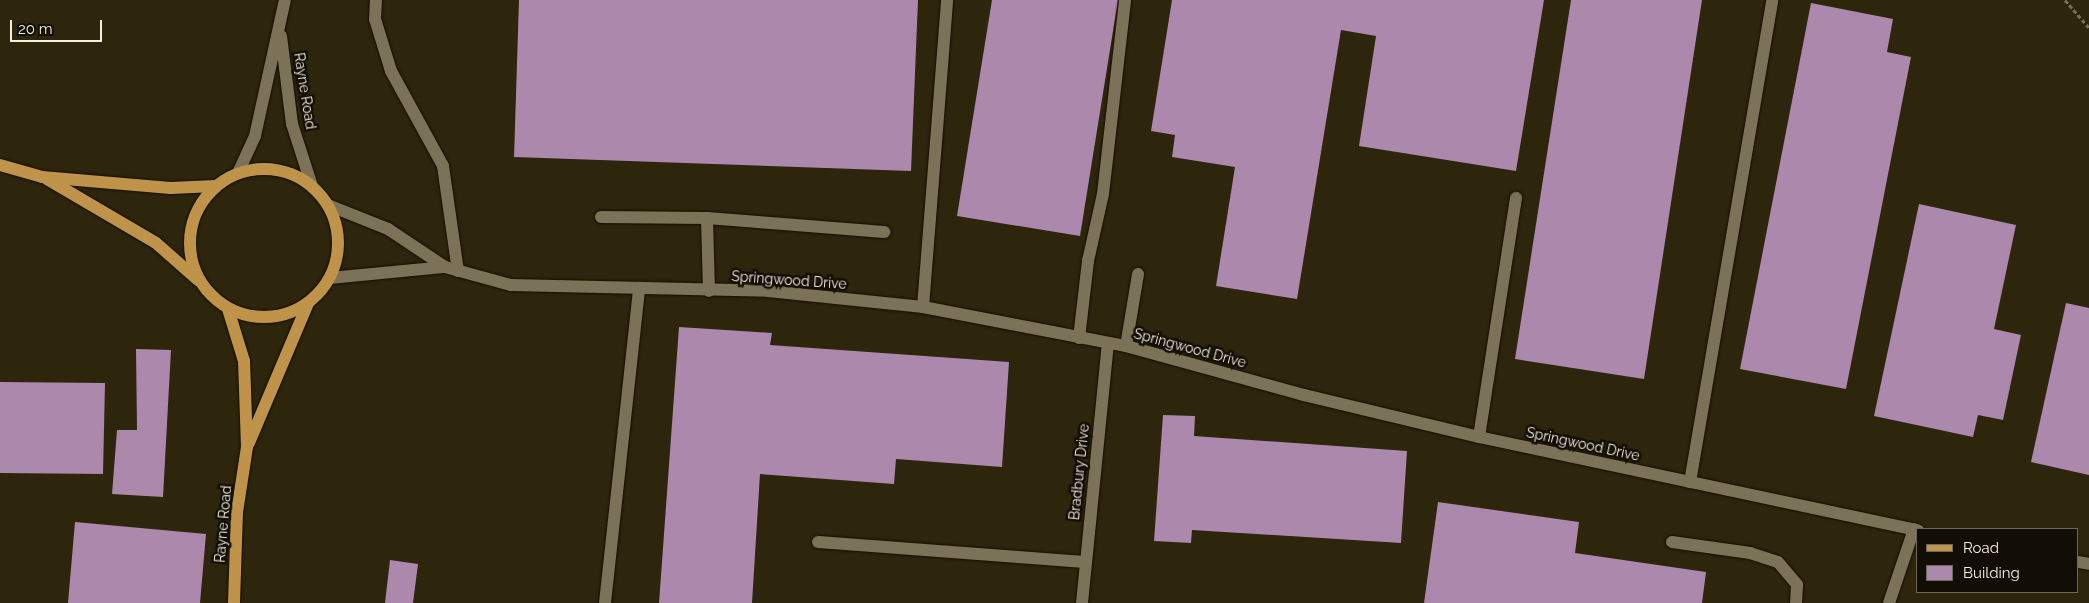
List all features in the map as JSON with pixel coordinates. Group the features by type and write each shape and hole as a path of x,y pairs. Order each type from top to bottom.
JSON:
{"main road":[{"path":"0,164 42,177 171,188 215,186"},
{"name":"Rayne Road","path":"248,447 308,303 330,278 337,255 337,230 328,205 312,186 289,173 264,168 238,173 215,186 199,206 190,231 190,257 201,283 228,309 254,317 270,317 291,312 308,303"},
{"path":"42,177 156,243 201,283"},
{"name":"Rayne Road","path":"228,309 244,361 248,447 237,512 234,603"}],"street":[{"name":"Rayne Road","path":"238,173 255,136 285,0"},
{"path":"376,0 374,19 391,71 443,166 458,271"},
{"path":"923,307 947,0"},
{"path":"1080,338 1088,260 1103,194 1125,0"},
{"path":"1690,482 1772,0"},
{"name":"Rayne Road","path":"280,29 292,124 312,186"},
{"path":"1479,437 1516,198"},
{"name":"Springwood Drive","path":"328,205 388,229 444,267 511,285 768,291 923,307 1126,346 1304,395 1479,437 1916,530"},
{"path":"601,217 707,218 884,232"},
{"path":"707,218 708,291"},
{"name":"Springwood Drive","path":"330,278 444,267"},
{"path":"1126,346 1138,274"},
{"path":"605,603 639,288"},
{"name":"Bradbury Drive","path":"1082,603 1108,343"},
{"path":"1889,603 1916,530"},
{"path":"818,542 1085,562"},
{"path":"1672,542 1750,553 1778,562 1797,585 1796,603"}],"path":[{"path":"2065,0 2089,28"}],"building":[{"path":"519,0 918,0 911,171 514,157"},
{"path":"992,0 1118,0 1080,236 957,216"},
{"path":"1172,0 1544,0 1516,171 1359,146 1376,36 1341,30 1297,299 1216,286 1235,167 1172,157 1175,135 1151,131"},
{"path":"1571,0 1702,0 1644,379 1515,359"},
{"path":"1811,3 1893,19 1887,52 1911,57 1846,389 1740,369"},
{"path":"1919,204 2016,225 1994,329 2021,335 2003,420 1978,415 1973,437 1874,416"},
{"path":"2066,303 2089,308 2089,475 2031,462"},
{"path":"679,327 772,333 770,345 1009,362 1002,467 896,459 894,484 760,474 752,603 659,603"},
{"path":"136,349 171,350 163,497 112,494 117,430 137,430"},
{"path":"0,382 105,383 103,474 0,473"},
{"path":"1163,415 1195,416 1194,436 1407,451 1401,543 1192,530 1191,543 1154,541"},
{"path":"1438,502 1579,522 1575,553 1706,572 1702,603 1424,603"},
{"path":"75,522 206,534 200,603 68,603"},
{"path":"390,560 418,564 413,603 385,603"}]}
